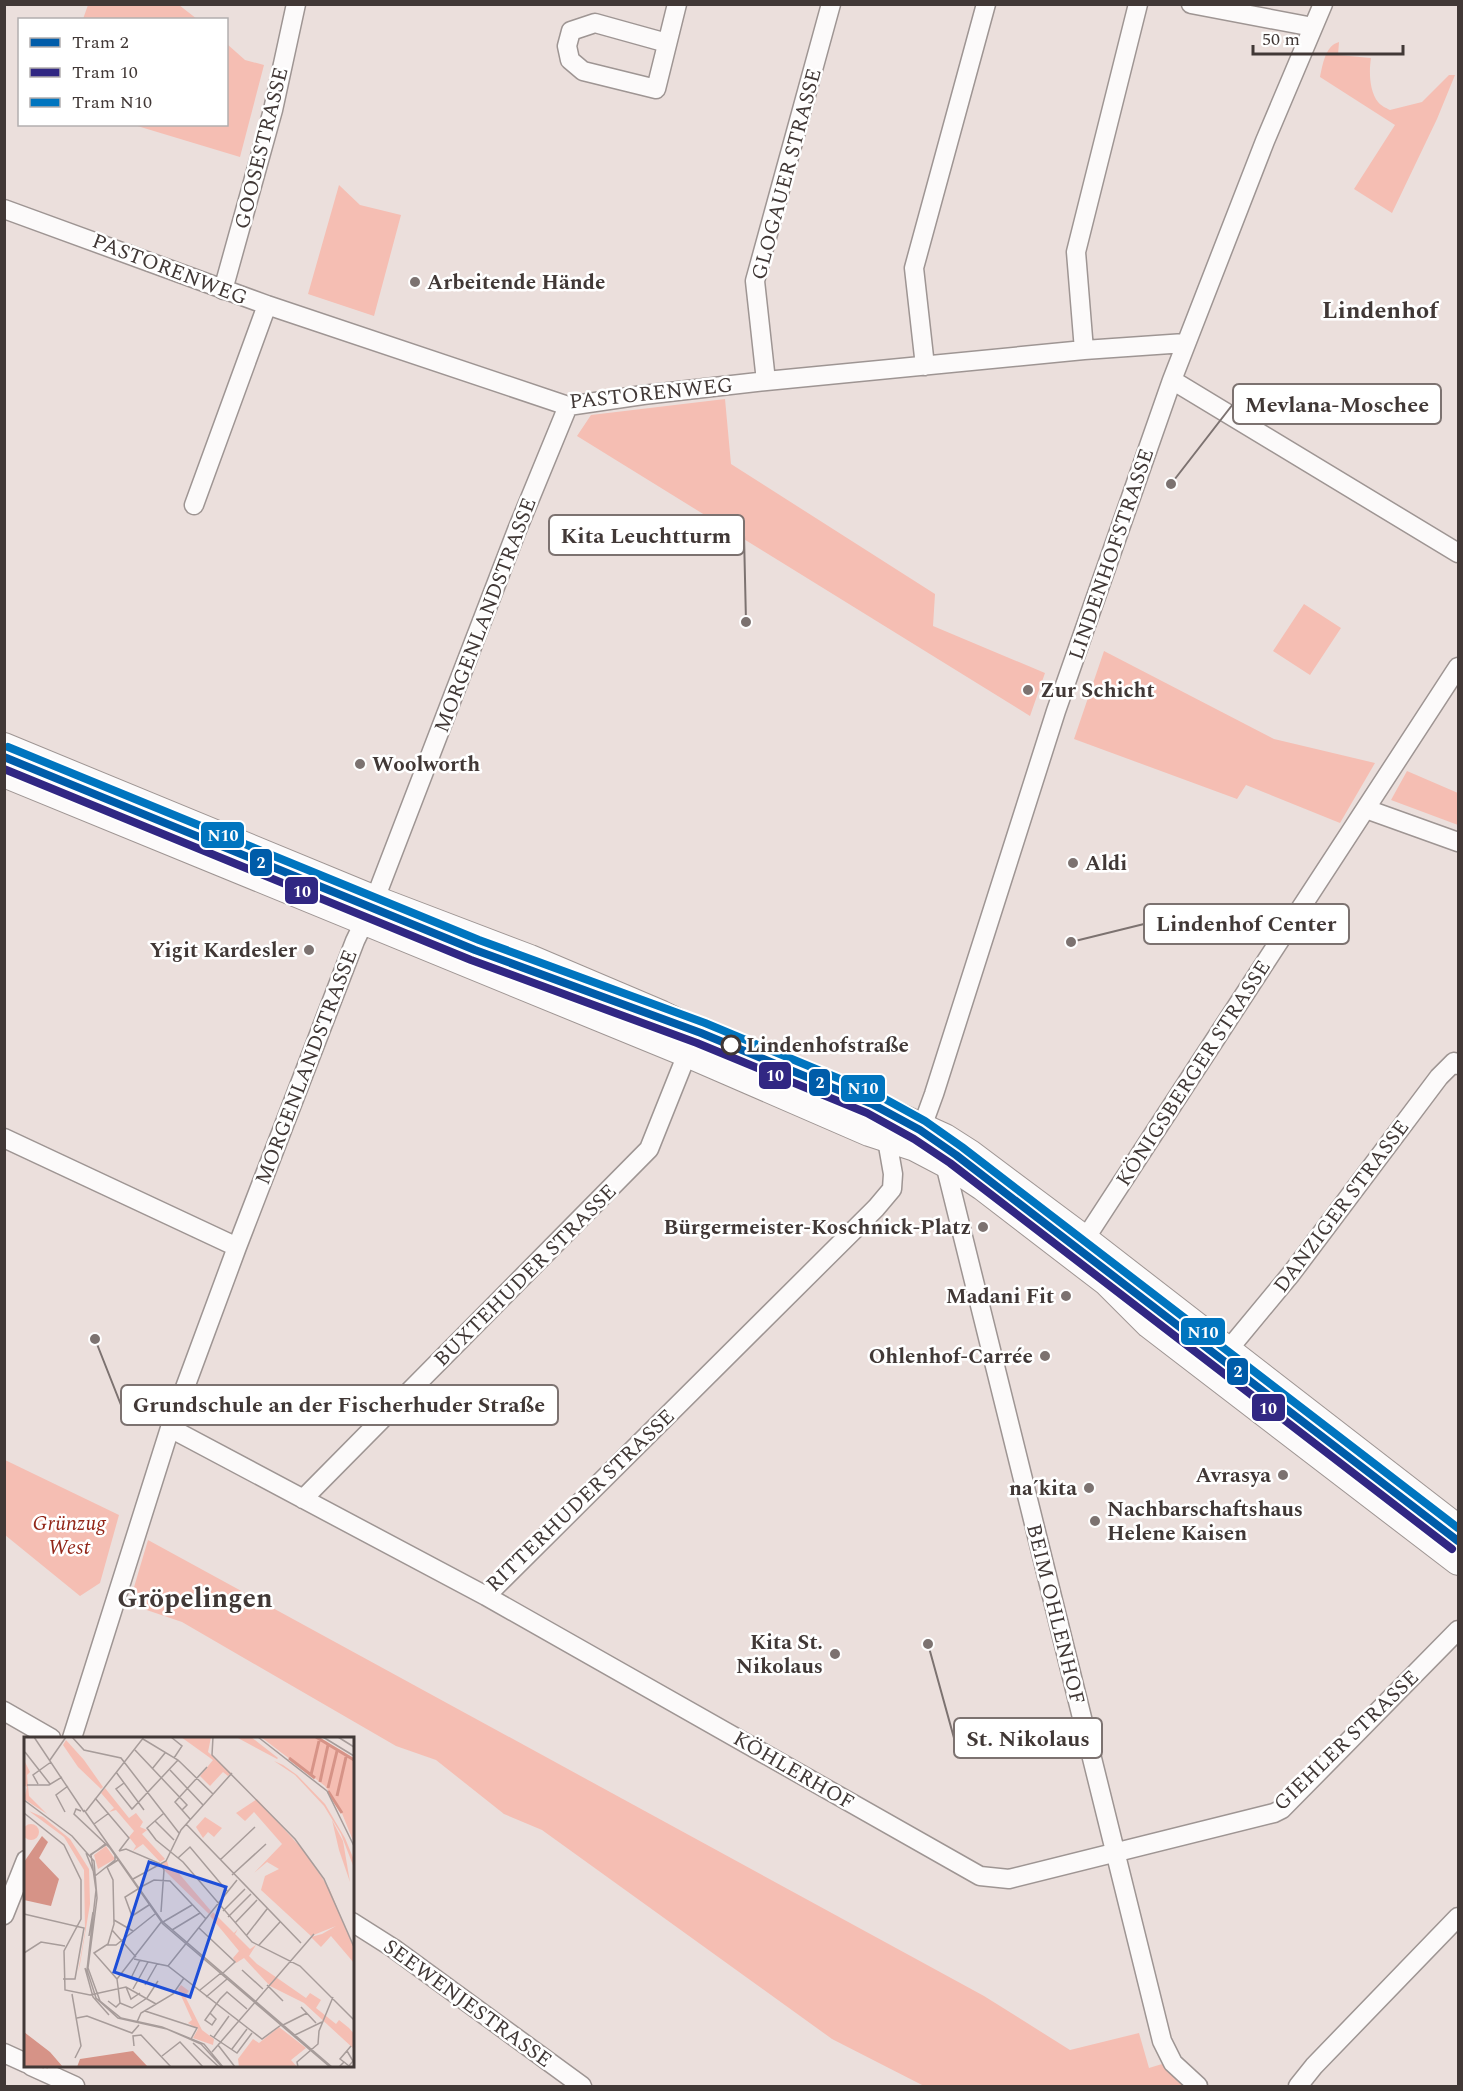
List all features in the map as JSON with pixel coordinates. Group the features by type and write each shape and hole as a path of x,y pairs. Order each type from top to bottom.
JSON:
{"main road":[{"path":"4,746 375,899 530,958 662,1014 918,1137 970,1153 1085,1239 1458,1528"},
{"path":"4,774 687,1054 888,1140 918,1137"},
{"path":"918,1137 945,1164 982,1188 1107,1283 1149,1324 1458,1562"}],"street":[{"name":"GOOSESTRASSE","path":"223,290 273,110 296,4"},
{"path":"667,44 595,23 571,31 567,46 570,60 583,71 656,89 677,4"},
{"name":"GLOGAUER STRASSE","path":"766,381 755,281 831,4"},
{"path":"925,366 914,268 986,4"},
{"path":"1084,350 1076,252 1138,4"},
{"path":"1191,4 1313,27"},
{"name":"LINDENHOFSTRASSE","path":"918,1137 934,1094 1059,702 1185,343 1323,4"},
{"name":"PASTORENWEG","path":"4,208 223,290 568,406 766,381 1084,350 1185,343"},
{"path":"194,506 267,305"},
{"path":"1172,380 1458,553"},
{"name":"MORGENLANDSTRASSE","path":"72,1737 170,1428 237,1247 363,922 375,899 517,530 568,406"},
{"name":"KÖNIGSBERGER STRASSE","path":"1085,1239 1458,667"},
{"path":"1366,809 1458,842"},
{"name":"BUXTEHUDER STRASSE","path":"303,1499 649,1149 687,1054"},
{"name":"DANZIGER STRASSE","path":"1228,1350 1291,1274 1439,1077 1456,1064"},
{"path":"4,1138 237,1247"},
{"name":"RITTERHUDER STRASSE","path":"170,1428 486,1596 876,1208 892,1189 893,1174 888,1140"},
{"name":"BEIM OHLENHOF","path":"945,1164 1162,2041 1173,2063 1198,2086"},
{"name":"KÖHLERHOF","path":"486,1596 980,1876 1009,1879 1115,1852"},
{"name":"GIEHLER STRASSE","path":"1115,1852 1274,1814 1282,1809 1458,1630"},
{"path":"4,1711 49,1737"},
{"path":"4,1915 24,1865"},
{"path":"1298,2086 1314,2066 1458,1917"},
{"name":"SEEWENJESTRASSE","path":"354,1923 393,1948 582,2086"},
{"path":"4,2053 24,2062"},
{"path":"33,2067 75,2086"}],"green space":[{"path":"88,5 179,5 196,18 83,18"},
{"path":"1339,42 1338,55 1371,58 1370,74 1373,92 1379,103 1390,110 1422,102 1449,75 1455,75 1437,119 1392,213 1354,189 1395,125 1320,77 1328,51"},
{"path":"228,45 245,60 264,65 240,157 137,126 228,126"},
{"path":"339,185 360,205 401,215 374,316 308,294"},
{"path":"725,399 731,464 935,594 933,626 1045,673 1030,716 577,436 591,415"},
{"path":"1304,604 1341,628 1310,675 1273,651"},
{"path":"1104,651 1274,739 1375,763 1340,823 1246,785 1237,799 1074,739"},
{"path":"1407,771 1458,793 1458,825 1391,800"},
{"name":"Grünzug West","path":"5,1460 119,1515 100,1583 80,1596 5,1535"},
{"path":"148,1540 984,1996 1070,2050 1139,2033 1149,2068 1162,2064 1185,2086 924,2086 832,2039 542,1830 504,1814 436,1760 396,1746 182,1622 129,1604"}],"tram line":[{"name":"N10","path":"8,747 479,940 705,1023 876,1094 925,1121 962,1147 1458,1528"},
{"name":"2","path":"4,757 475,950 701,1033 872,1104 920,1130 956,1155 1458,1541"},
{"name":"10","path":"4,769 471,960 697,1043 867,1113 914,1139 950,1163 1452,1549"}],"place":[{"name":"Arbeitende Hände","path":"415,282"},
{"name":"Mevlana-Moschee","path":"1171,484"},
{"name":"Kita Leuchtturm","path":"746,622"},
{"name":"Zur Schicht","path":"1028,690"},
{"name":"Woolworth","path":"360,764"},
{"name":"Aldi","path":"1073,863"},
{"name":"Lindenhof Center","path":"1071,942"},
{"name":"Yigit Kardesler","path":"309,950"},
{"name":"Lindenhofstraße","path":"731,1045"},
{"name":"Bürgermeister-Koschnick-Platz","path":"983,1227"},
{"name":"Madani Fit","path":"1066,1296"},
{"name":"Grundschule an der Fischerhuder Straße","path":"95,1339"},
{"name":"Ohlenhof-Carrée","path":"1045,1356"},
{"name":"Avrasya","path":"1283,1475"},
{"name":"na´kita","path":"1089,1488"},
{"name":"Nachbarschaftshaus Helene Kaisen","path":"1095,1521"},
{"name":"St. Nikolaus","path":"928,1644"},
{"name":"Kita St. Nikolaus","path":"835,1654"}],"district":[{"name":"Lindenhof","path":"1380,310"},
{"name":"Gröpelingen","path":"195,1598"}]}
